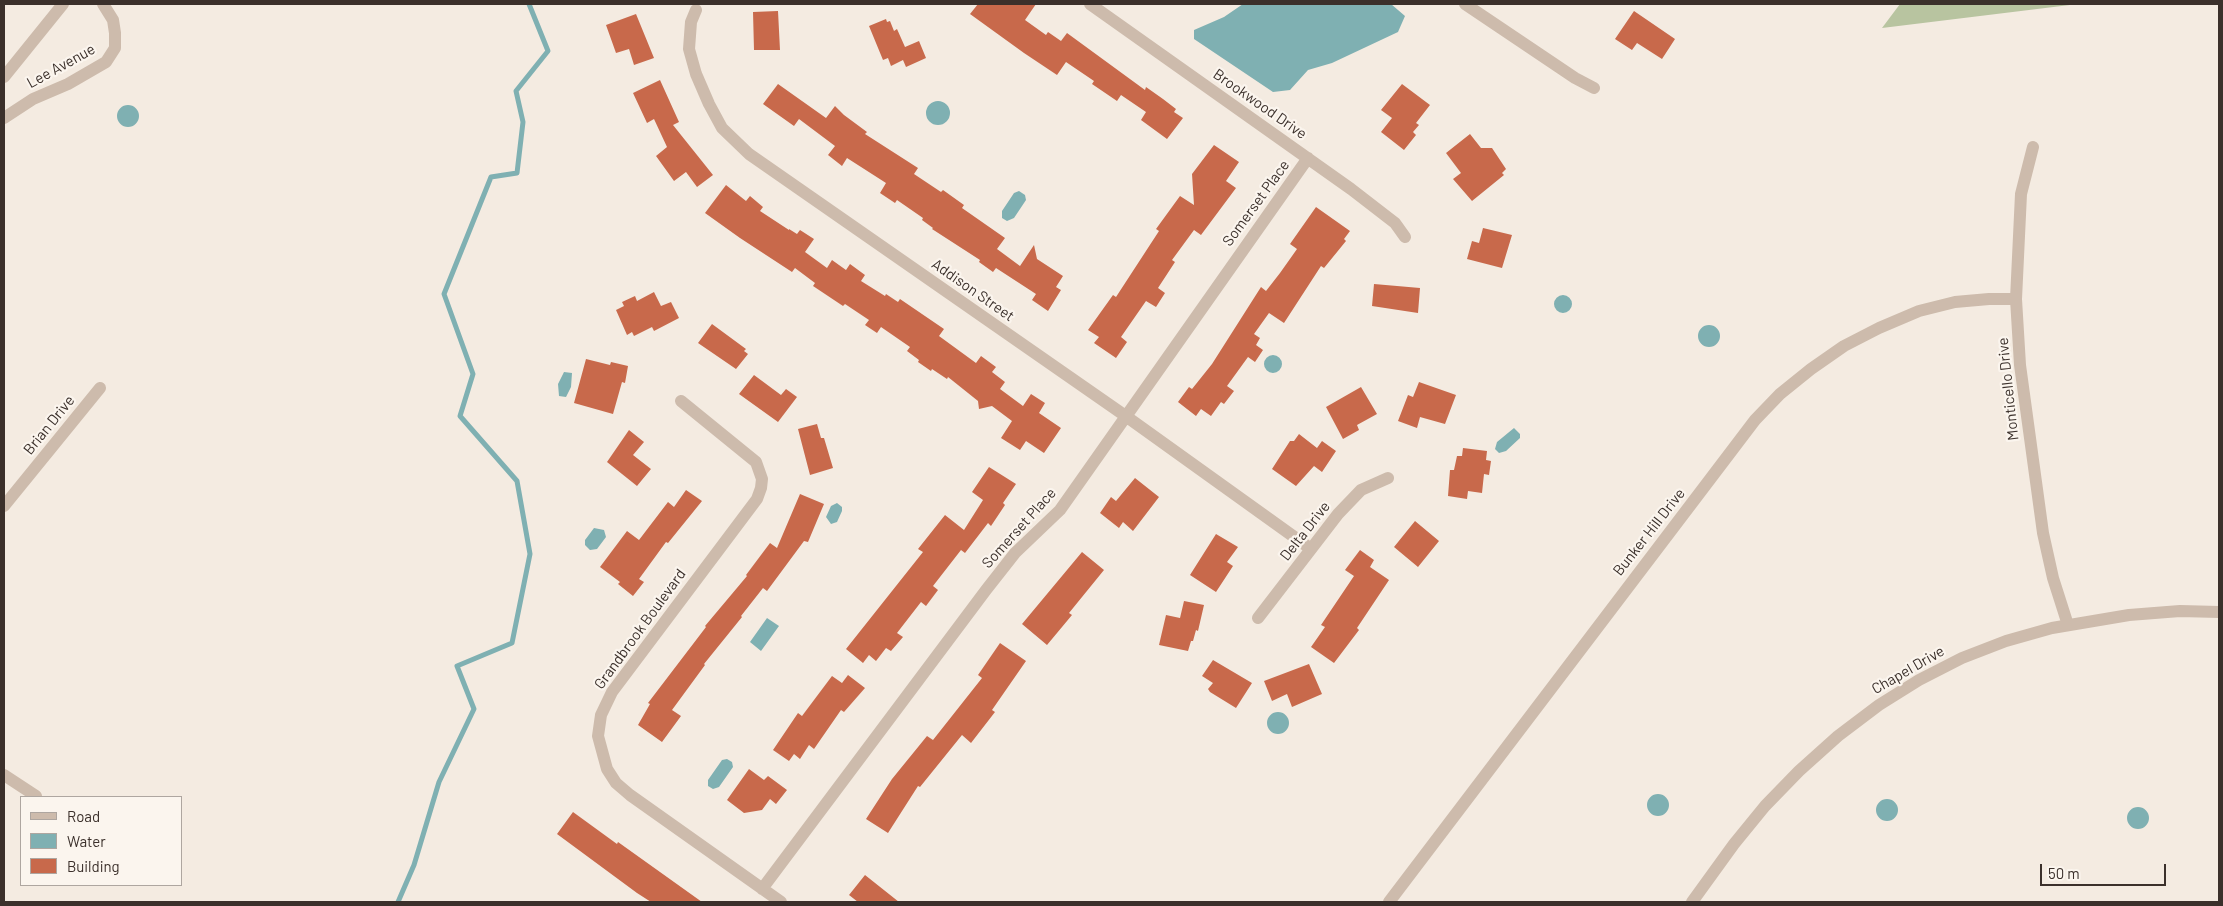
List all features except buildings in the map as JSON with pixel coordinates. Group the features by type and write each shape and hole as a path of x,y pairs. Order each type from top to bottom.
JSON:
{"street":[{"name":"Lee Avenue","path":"4,77 63,4"},
{"name":"Lee Avenue","path":"4,118 34,99 68,84 106,62 115,48 115,33 113,20 104,4"},
{"name":"Brookwood Drive","path":"1090,4 1308,158 1395,223 1405,237"},
{"path":"1465,4 1575,78 1594,88"},
{"name":"Addison Street","path":"696,10 691,22 690,49 696,74 708,104 722,128 749,154 1127,417 1311,549"},
{"name":"Monticello Drive","path":"2033,147 2021,194 2016,299 2020,365 2043,533 2053,578 2068,625"},
{"name":"Somerset Place","path":"762,889 1015,553 1060,510 1308,158"},
{"name":"Bunker Hill Drive","path":"1389,902 1743,436 1780,394 1827,357 1879,328 1920,311 1955,302 2016,299"},
{"name":"Brian Drive","path":"4,506 100,388"},
{"name":"Grandbrook Boulevard","path":"681,401 756,462 762,479 761,488 757,499 612,692 602,715 598,736 607,768 616,783 630,795 781,902"},
{"name":"Delta Drive","path":"1258,618 1338,514 1361,490 1388,478"},
{"name":"Chapel Drive","path":"1692,902 1734,844 1765,806 1799,771 1838,736 1879,705 1919,680 1962,658 2006,641 2068,625 2129,615 2180,611 2219,612"},
{"path":"4,776 36,796"}],"green space":[{"path":"1900,4 2078,4 1882,28"}],"water":[{"path":"1243,4 1391,4 1405,16 1398,32 1332,63 1308,70 1290,90 1273,92 1194,39 1194,30 1224,17"},
{"path":"938,101 946,105 950,113 946,121 938,125 930,121 926,113 930,105"},
{"path":"128,105 136,108 139,116 136,124 128,127 120,124 117,116 120,108"},
{"path":"1019,191 1025,195 1026,200 1014,218 1007,221 1002,218 1002,211 1014,193"},
{"path":"1559,295 1567,295 1572,300 1570,311 1559,313 1554,308 1554,300"},
{"path":"1709,325 1717,328 1720,336 1717,344 1709,347 1701,344 1698,336 1701,328"},
{"path":"1269,355 1277,355 1282,360 1280,371 1269,373 1264,368 1264,360"},
{"path":"564,372 572,373 571,387 566,397 559,396 558,384"},
{"path":"1514,428 1520,434 1520,438 1506,451 1499,453 1495,449 1497,442"},
{"path":"837,503 842,507 842,511 837,522 831,524 826,517 831,506"},
{"path":"594,528 604,530 606,537 597,549 590,550 585,545 585,540"},
{"path":"767,618 779,626 761,651 750,642"},
{"path":"1278,712 1288,719 1289,723 1282,733 1278,734 1268,727 1267,723 1274,713"},
{"path":"727,759 732,762 733,767 719,787 713,789 708,786 708,780 722,760"},
{"path":"1658,794 1666,797 1669,805 1666,813 1658,816 1650,813 1647,805 1650,797"},
{"path":"1887,799 1895,802 1898,810 1895,818 1887,821 1879,818 1876,810 1879,802"},
{"path":"2138,807 2146,810 2149,818 2146,826 2138,829 2130,826 2127,818 2130,810"}],"waterway":[{"path":"398,902 414,865 439,782 474,709 457,666 512,643 530,554 517,481 460,416 473,374 444,294 491,177 517,173 523,122 516,91 548,51 529,4"}]}
